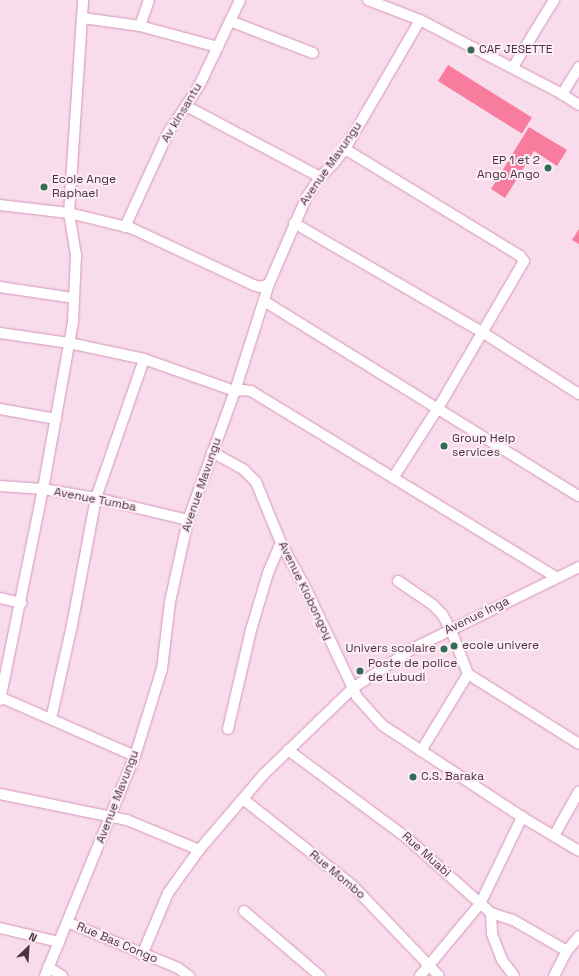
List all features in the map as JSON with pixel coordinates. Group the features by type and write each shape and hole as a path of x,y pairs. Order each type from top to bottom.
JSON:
{"street":[{"path":"83,0 69,213 76,255 74,298 69,343 43,490 21,603 0,698 135,756"},
{"path":"140,26 149,0"},
{"name":"Av kinsantu","path":"125,227 162,145 186,106 218,47 240,0"},
{"path":"368,0 420,20 513,67 579,105"},
{"path":"513,67 554,0"},
{"path":"83,18 140,26 218,47"},
{"name":"Avenue Mavungu","path":"47,972 135,756 162,669 170,602 188,520 235,391 269,284 306,198 320,177 345,149 420,20"},
{"path":"230,21 313,53"},
{"path":"562,94 579,67"},
{"path":"186,106 320,177"},
{"path":"345,149 520,256 524,260 438,408 393,478"},
{"path":"0,205 69,213 131,228 253,285 260,287 269,284"},
{"path":"294,223 482,332 579,394"},
{"path":"0,287 74,298"},
{"path":"264,300 579,496"},
{"path":"0,333 69,343 144,359 235,391 252,391 556,577"},
{"path":"51,719 72,625 96,498 144,359"},
{"path":"0,409 56,419"},
{"name":"Avenue Kiobongoy","path":"212,452 244,470 256,482 281,543 306,590 357,697 382,725 522,817 579,851"},
{"name":"Avenue Tumba","path":"0,486 43,490 96,498 188,520"},
{"path":"228,729 251,630 268,573 281,543"},
{"name":"Avenue Inga","path":"142,955 168,893 199,850 264,774 353,688 414,648 556,577 579,568"},
{"path":"398,581 438,609 451,630 468,674 579,744"},
{"path":"0,598 21,603"},
{"path":"420,751 468,674"},
{"name":"Rue Muabi","path":"288,750 407,838 491,913 514,920 567,951"},
{"path":"554,836 579,791"},
{"path":"0,794 127,820 199,850"},
{"name":"Rue Mombo","path":"243,799 353,886 439,976"},
{"path":"420,976 480,904 522,817"},
{"path":"244,911 320,976"},
{"path":"491,913 492,934 502,960 514,976"},
{"name":"Rue Bas Congo","path":"67,922 142,955 178,968 189,976"},
{"path":"0,928 59,942"},
{"path":"554,976 567,951 579,936"},
{"path":"47,972 62,976"}],"building":[{"path":"448,65 532,117 522,134 438,81"},
{"path":"529,127 567,150 557,166 534,151 505,198 491,189"},
{"path":"579,229 579,244 572,240"}],"place":[{"name":"CAF JESETTE","path":"471,50"},
{"name":"EP 1 et 2 Ango Ango","path":"548,168"},
{"name":"Ecole Ange Raphael","path":"44,187"},
{"name":"Group Help services","path":"444,446"},
{"name":"ecole univere","path":"454,646"},
{"name":"Univers scolaire","path":"444,649"},
{"name":"Poste de police de Lubudi","path":"360,671"},
{"name":"C.S. Baraka","path":"413,777"}]}
